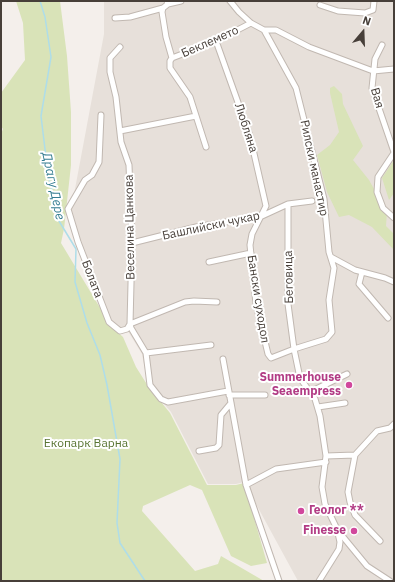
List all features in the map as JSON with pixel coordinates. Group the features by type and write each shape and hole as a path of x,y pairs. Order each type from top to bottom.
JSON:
{"street":[{"path":"115,18 130,17 163,8 168,3 181,1"},
{"path":"230,1 238,12 251,23 264,30 276,30 309,47 373,71 394,69"},
{"path":"320,5 338,11 365,13 373,10 374,1"},
{"path":"163,8 162,12 171,60 170,68 190,97 206,147"},
{"name":"Беклемето","path":"171,60 216,41 251,23"},
{"name":"Рилски манастир","path":"264,30 296,88 324,199 329,252 334,268 329,300 332,332 326,339 294,349"},
{"name":"Любляна","path":"216,41 250,136 266,206 262,216"},
{"name":"Вая","path":"382,45 375,59 372,88 394,152 378,177 377,192 383,208 394,218"},
{"name":"Веселина Цанкова","path":"120,47 110,58 110,72 116,97 121,142 129,165 132,243 130,324 146,353 150,385 161,399 168,402 229,393 265,395"},
{"name":"Болата","path":"101,115 99,162 92,174 85,180 68,209 78,242 109,322 120,331 127,329 130,324"},
{"path":"120,131 196,116"},
{"name":"Башлийски чукар","path":"132,243 196,227 262,216 288,204 312,201"},
{"name":"Беговица","path":"288,204 288,304 294,349"},
{"name":"Бански суходол","path":"262,216 252,234 250,245 256,304 268,354 274,357 294,349"},
{"path":"209,262 251,253"},
{"path":"331,258 362,272 394,282"},
{"path":"362,272 359,284 388,318"},
{"path":"130,324 185,302 217,302"},
{"path":"146,353 211,345"},
{"path":"294,349 300,378 318,407 324,430 326,459 322,487 325,504 337,529 340,542 339,549 319,581"},
{"path":"223,359 246,485 279,581"},
{"path":"310,392 347,374"},
{"path":"318,407 345,402"},
{"path":"199,451 216,448 218,445 221,414 231,403"},
{"path":"380,541 355,515 348,492 355,455 377,431 390,428 394,424"},
{"path":"246,485 276,469 355,455"},
{"path":"337,529 367,566 390,581"}],"shaded area":[{"path":"104,1 394,1 394,581 298,581 244,482 236,484 208,484 171,412 148,385 142,354 126,328 120,329 111,321 69,221 104,34"}],"green space":[{"name":"Екопарк Варна","path":"16,1 60,1 67,56 71,112 71,165 61,243 111,326 123,337 136,367 148,386 170,413 207,485 236,485 244,483 267,563 251,566 231,556 202,490 190,485 143,506 142,511 195,571 218,564 221,556 264,581 1,581 1,134 3,129 1,126 1,93 25,60 23,23"},
{"path":"334,86 342,94 343,104 363,146 353,160 369,180 387,212 386,226 394,234 394,250 372,227 349,215 339,217 327,192 317,155 330,145 339,132 330,93 330,88"},
{"path":"394,160 394,193 389,200 382,178"}],"waterway":[{"name":"Драгу Дере","path":"40,1 45,17 51,57 41,116 48,174 59,221 76,249 75,282 87,323 100,355 107,385 120,459 117,523 120,543 145,581"}],"place":[{"name":"Summerhouse Seaempress","path":"349,385"},
{"name":"Геолог **","path":"301,511"},
{"name":"Finesse","path":"354,531"}]}
